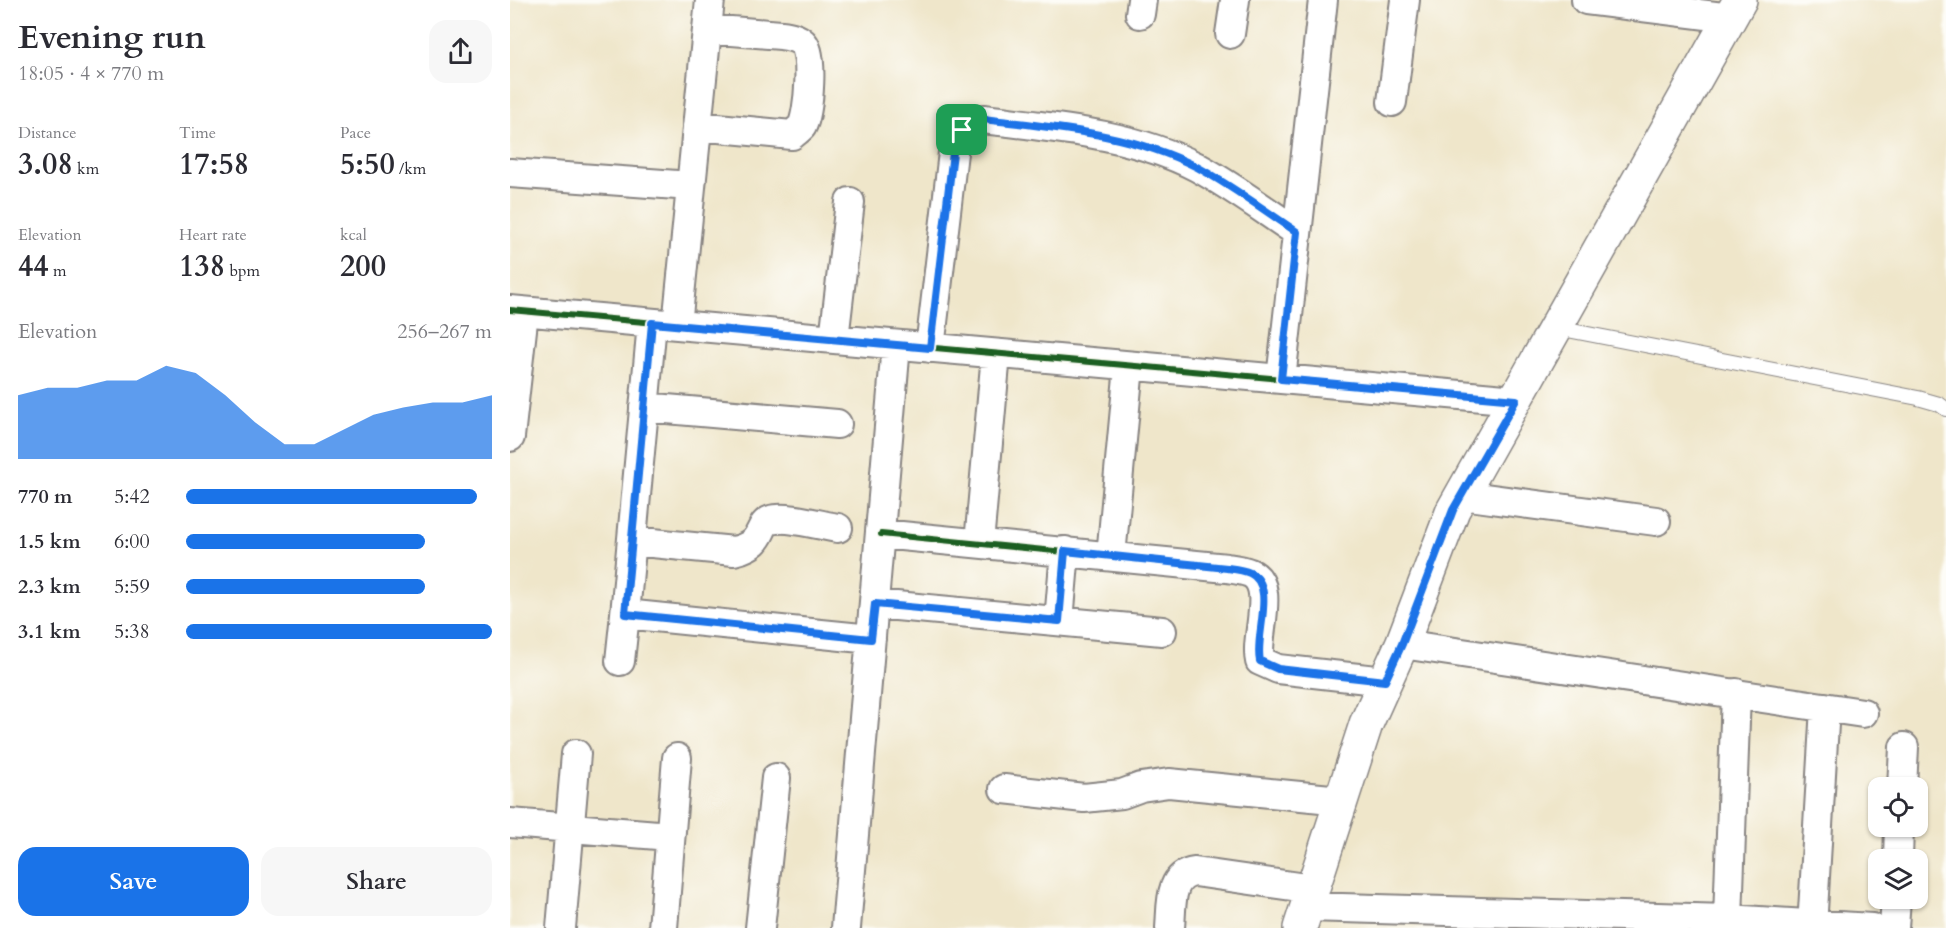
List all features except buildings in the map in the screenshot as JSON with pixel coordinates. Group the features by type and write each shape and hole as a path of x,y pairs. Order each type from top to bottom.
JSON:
{"main road":[{"path":"1306,908 1366,724 1402,644 1453,510 1736,9"}],"street":[{"path":"620,661 644,407 665,324 691,186 710,0"},
{"path":"1230,34 1234,0"},
{"path":"1281,379 1323,0"},
{"path":"1392,102 1405,0"},
{"path":"1586,0 1736,9"},
{"path":"697,126 792,135 801,128 805,116 810,57 804,44 793,37 781,35 707,29"},
{"path":"930,348 954,144 962,130 972,122 984,119 1072,129 1108,136 1150,149 1196,167 1297,232"},
{"path":"510,173 691,186"},
{"path":"834,339 850,202"},
{"path":"510,437 517,311 1516,400"},
{"path":"846,928 896,345"},
{"path":"979,543 996,354"},
{"path":"1111,556 1129,366"},
{"path":"644,407 837,424"},
{"path":"1462,495 1656,521"},
{"path":"632,541 734,551 750,547 760,538 762,527 770,520 781,519 838,528"},
{"path":"881,534 1227,568 1250,573 1260,581 1264,595 1258,652 1260,661 1278,669 1385,681"},
{"path":"1059,621 1065,551"},
{"path":"875,604 1162,631"},
{"path":"625,614 871,639"},
{"path":"1402,644 1863,713"},
{"path":"1728,923 1736,693"},
{"path":"1812,926 1825,707"},
{"path":"1903,777 1904,747"},
{"path":"561,928 576,754"},
{"path":"663,928 677,758"},
{"path":"760,928 776,777"},
{"path":"1005,789 1084,798 1122,794 1141,787 1170,783 1341,800"},
{"path":"510,823 670,836"},
{"path":"1170,928 1173,893 1177,879 1183,874 1195,872 1306,908 1534,921 1728,923 1872,928"},
{"path":"1894,928 1895,909"}],"lane":[{"path":"1557,328 1918,398 1940,404 1946,409"}],"cycle path":[{"path":"930,348 954,144 966,127 978,120 1066,129 1146,146 1210,174 1297,232"},
{"path":"510,310 1516,400"},
{"path":"881,534 1244,571 1258,579 1262,588 1260,661 1278,669 1385,681"}],"route":[{"path":"984,119 1072,129 1108,136 1196,167 1297,232 1281,379 1516,400 1453,510 1402,644 1385,681 1278,669 1260,661 1258,652 1264,595 1260,581 1250,573 1227,568 1065,551 1059,621 875,604 871,639 625,614 652,323 930,348 954,144 962,130 972,122 984,119"}]}
